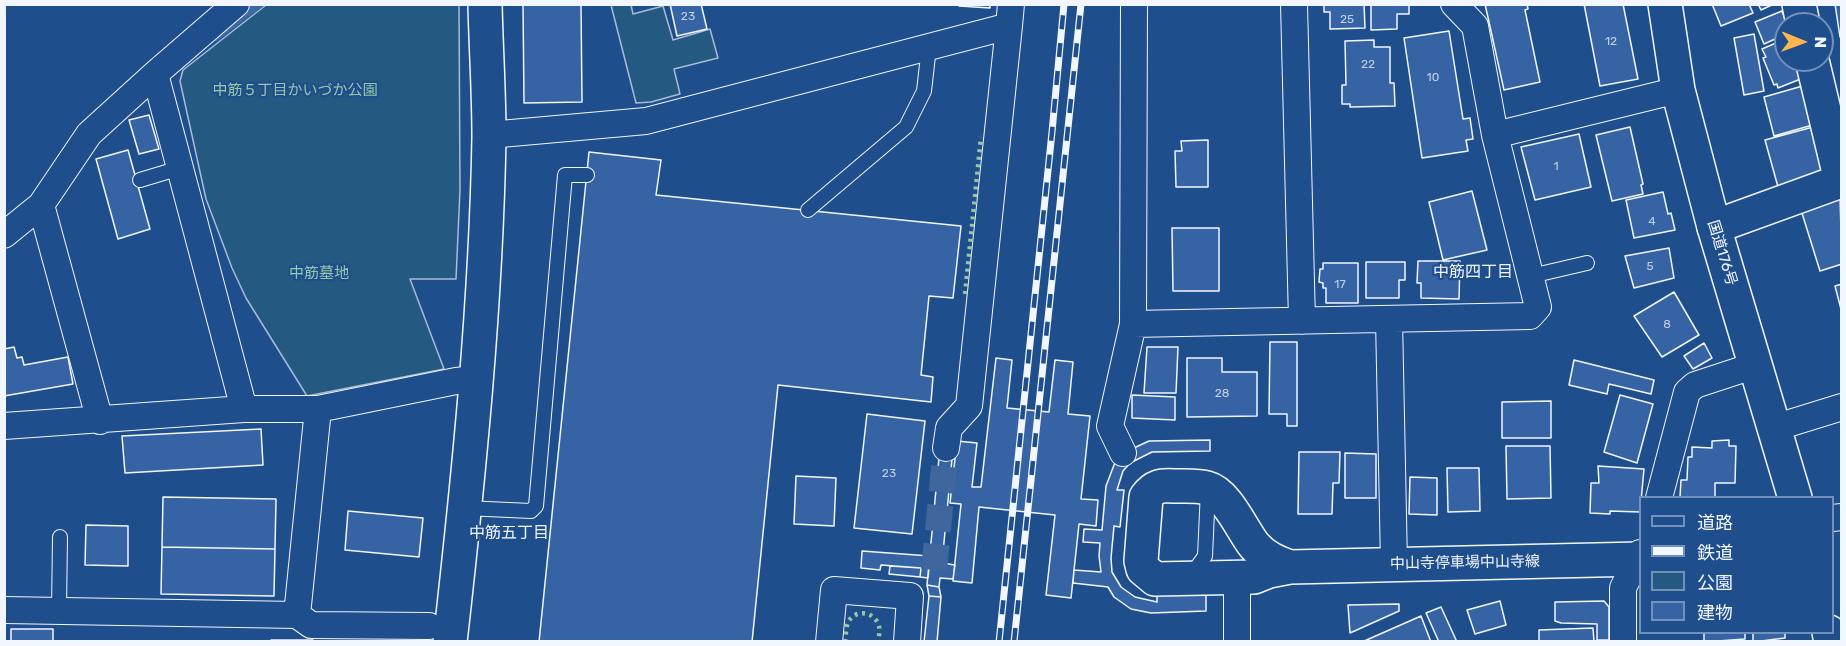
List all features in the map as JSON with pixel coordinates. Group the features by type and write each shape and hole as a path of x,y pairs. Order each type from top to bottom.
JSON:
{"main road":[{"path":"439,634 465,507 476,379 485,244 489,135 485,4"},
{"name":"国道176号","path":"1665,4 1678,90 1714,227 1794,496"},
{"path":"1714,227 1841,181 1815,72"},
{"name":"中山寺停車場中山寺線","path":"1290,567 1278,563 1254,545 1224,500 1208,488 1163,485 1151,490 1146,497 1141,561 1143,569 1155,579 1254,577 1290,567 1639,557"}],"street":[{"path":"4,235 41,205 89,134 237,4"},
{"path":"1124,453 1110,426 1133,324 1134,4"},
{"path":"1294,4 1302,321"},
{"path":"1133,324 1530,316 1538,308 1495,135 1475,26 1454,4"},
{"path":"489,135 646,121 929,47 1010,15 969,406 949,428 946,448"},
{"path":"155,74 244,409"},
{"path":"1495,135 1678,90"},
{"path":"41,205 100,421"},
{"path":"1389,319 1394,564"},
{"path":"1660,496 1687,392 1695,385 1756,365"},
{"path":"4,426 244,409 318,409 476,379"},
{"path":"1774,428 1842,407"},
{"path":"297,615 318,409"},
{"path":"1623,642 1623,588 1639,559"},
{"path":"1237,578 1237,642"},
{"path":"829,642 834,590 910,596 907,642"},
{"path":"4,610 297,615 311,625 439,634"}],"lane":[{"path":"808,210 906,127 924,91 929,47"},
{"path":"140,180 180,168"},
{"path":"465,507 531,511 536,506 565,175 587,175"},
{"path":"1531,276 1587,263"},
{"path":"1188,579 1205,556 1208,488"},
{"path":"59,611 60,537"}],"green space":[{"name":"中筋５丁目かいづか公園","path":"266,5 459,5 460,190 456,279 410,279 444,369 307,396 246,298 206,199 180,81 183,70"},
{"path":"611,5 631,5 633,14 663,6 673,40 710,29 718,58 674,69 680,94 651,102 636,103"}],"building":[{"path":"523,4 581,4 582,102 524,103"},
{"path":"670,4 701,4 707,29 677,36"},
{"path":"959,4 990,4 990,8 959,6"},
{"path":"1324,4 1364,4 1365,28 1330,29 1330,12 1324,12"},
{"path":"1371,4 1409,4 1409,14 1397,14 1397,29 1371,30"},
{"path":"1485,4 1527,4 1528,9 1525,10 1540,82 1504,90"},
{"path":"1584,4 1623,4 1638,79 1600,86"},
{"path":"1712,4 1749,4 1753,13 1721,26"},
{"path":"1758,4 1774,4 1761,10"},
{"path":"1835,4 1842,4 1842,37 1840,37"},
{"path":"1774,14 1774,39 1764,44 1755,22"},
{"path":"1449,31 1463,119 1470,118 1473,139 1466,140 1468,151 1422,158 1404,38"},
{"path":"1754,34 1764,91 1744,95 1734,38"},
{"path":"1374,40 1374,47 1390,47 1390,83 1394,83 1395,106 1350,107 1350,104 1342,104 1342,85 1346,85 1345,41"},
{"path":"1774,44 1774,72 1802,72 1803,78 1778,88 1777,84 1774,85 1763,58 1766,57 1762,49"},
{"path":"1806,85 1816,124 1774,136 1764,97"},
{"path":"149,115 159,149 139,154 129,120"},
{"path":"1630,127 1643,184 1641,185 1643,194 1612,201 1596,135"},
{"path":"1813,127 1826,173 1778,187 1765,140"},
{"path":"1579,134 1591,187 1535,200 1521,147"},
{"path":"1208,140 1208,187 1176,187 1175,151 1182,151 1181,141"},
{"path":"128,150 150,229 118,239 96,159"},
{"path":"589,152 661,160 656,195 961,226 953,298 929,296 921,375 933,377 931,402 778,385 752,642 539,642"},
{"path":"1472,191 1487,250 1443,260 1429,202"},
{"path":"1663,192 1668,214 1671,213 1675,230 1634,238 1626,200"},
{"path":"1840,197 1842,264 1820,271 1801,210"},
{"path":"1172,228 1219,228 1219,291 1173,291"},
{"path":"1669,248 1674,278 1634,288 1625,256"},
{"path":"1418,261 1460,261 1459,299 1421,298 1421,283 1417,283"},
{"path":"1366,262 1405,262 1405,280 1399,280 1399,298 1366,298"},
{"path":"1323,263 1358,263 1358,303 1326,303 1326,288 1323,288 1323,283 1319,282"},
{"path":"1842,284 1842,313 1835,286"},
{"path":"1674,292 1699,335 1662,357 1634,316"},
{"path":"1270,342 1297,342 1297,426 1287,426 1287,414 1269,414"},
{"path":"1704,343 1712,358 1693,369 1684,356"},
{"path":"14,347 17,358 22,357 24,365 68,357 73,384 4,396 4,349"},
{"path":"1147,347 1178,347 1176,393 1144,393"},
{"path":"996,358 1012,360 1007,408 1049,412 1055,360 1073,362 1068,414 1090,416 1081,499 1098,500 1096,526 1079,524 1071,598 1046,595 1055,515 979,507 972,583 953,581 961,504 950,503 957,441 977,443 972,487 981,487"},
{"path":"1187,358 1222,358 1222,372 1257,372 1257,416 1187,417"},
{"path":"1574,360 1654,380 1651,394 1609,384 1607,394 1569,385"},
{"path":"1132,395 1175,397 1175,420 1132,418"},
{"path":"1620,395 1653,404 1637,463 1604,452"},
{"path":"1551,401 1551,438 1502,438 1502,402"},
{"path":"867,414 925,421 912,534 854,528"},
{"path":"261,429 263,465 125,473 122,436"},
{"path":"1210,440 1210,451 1152,452 1130,463 1123,471 1117,490 1124,490 1120,527 1114,526 1111,558 1112,572 1121,587 1135,597 1157,602 1157,595 1206,594 1206,611 1151,613 1131,609 1114,597 1108,587 1073,583 1074,570 1101,572 1100,543 1083,542 1084,529 1102,530 1106,486 1114,465 1123,453 1149,441"},
{"path":"1729,440 1729,446 1736,446 1735,483 1715,483 1715,496 1680,496 1681,480 1687,480 1688,457 1692,457 1692,447 1712,448 1712,441"},
{"path":"1506,446 1550,446 1551,498 1507,499"},
{"path":"940,447 953,449 942,563 955,565 953,579 940,578 939,587 927,585"},
{"path":"1299,452 1340,452 1339,483 1333,483 1332,514 1298,514"},
{"path":"1345,453 1376,454 1376,498 1345,498"},
{"path":"1598,466 1644,469 1641,496 1639,496 1639,512 1590,513 1591,483 1599,483"},
{"path":"1447,468 1479,468 1480,511 1448,512"},
{"path":"796,476 836,478 834,526 794,524"},
{"path":"1410,477 1437,478 1437,515 1409,514"},
{"path":"163,497 276,499 275,549 162,547"},
{"path":"348,511 423,518 419,557 345,550"},
{"path":"86,525 128,526 128,566 85,565"},
{"path":"162,547 275,549 274,596 161,594"},
{"path":"862,551 930,556 928,578 920,577 921,568 881,565 880,570 861,568"},
{"path":"890,566 921,568 920,577 889,574"},
{"path":"927,585 939,587 941,597 929,596"},
{"path":"929,596 941,597 937,642 924,642"},
{"path":"1500,601 1506,625 1475,634 1467,610"},
{"path":"1604,601 1609,607 1609,640 1597,640 1597,624 1555,621 1555,602"},
{"path":"1399,604 1399,611 1350,633 1348,605"},
{"path":"1441,607 1457,642 1439,642 1426,613"},
{"path":"1421,616 1431,642 1362,642"},
{"path":"1593,628 1594,642 1539,642 1539,630"},
{"path":"11,629 53,629 53,642 11,642"},
{"path":"1704,634 1745,634 1745,639 1704,642"},
{"path":"1753,634 1785,634 1785,638 1753,642"},
{"path":"271,640 313,640 313,642 271,642"}],"waterway":[{"path":"216,37 259,4"}],"tunnel":[{"path":"934,570 946,448"}],"railway":[{"path":"999,642 1064,4"},
{"path":"1014,642 1081,4"}],"hedge":[{"path":"965,294 981,137"},
{"path":"845,642 848,622 860,613 870,615 877,621 878,642"}],"district":[{"name":"中筋四丁目","path":"1473,272"},
{"name":"中筋五丁目","path":"509,533"}],"park label":[{"name":"中筋墓地","path":"319,274"}]}
